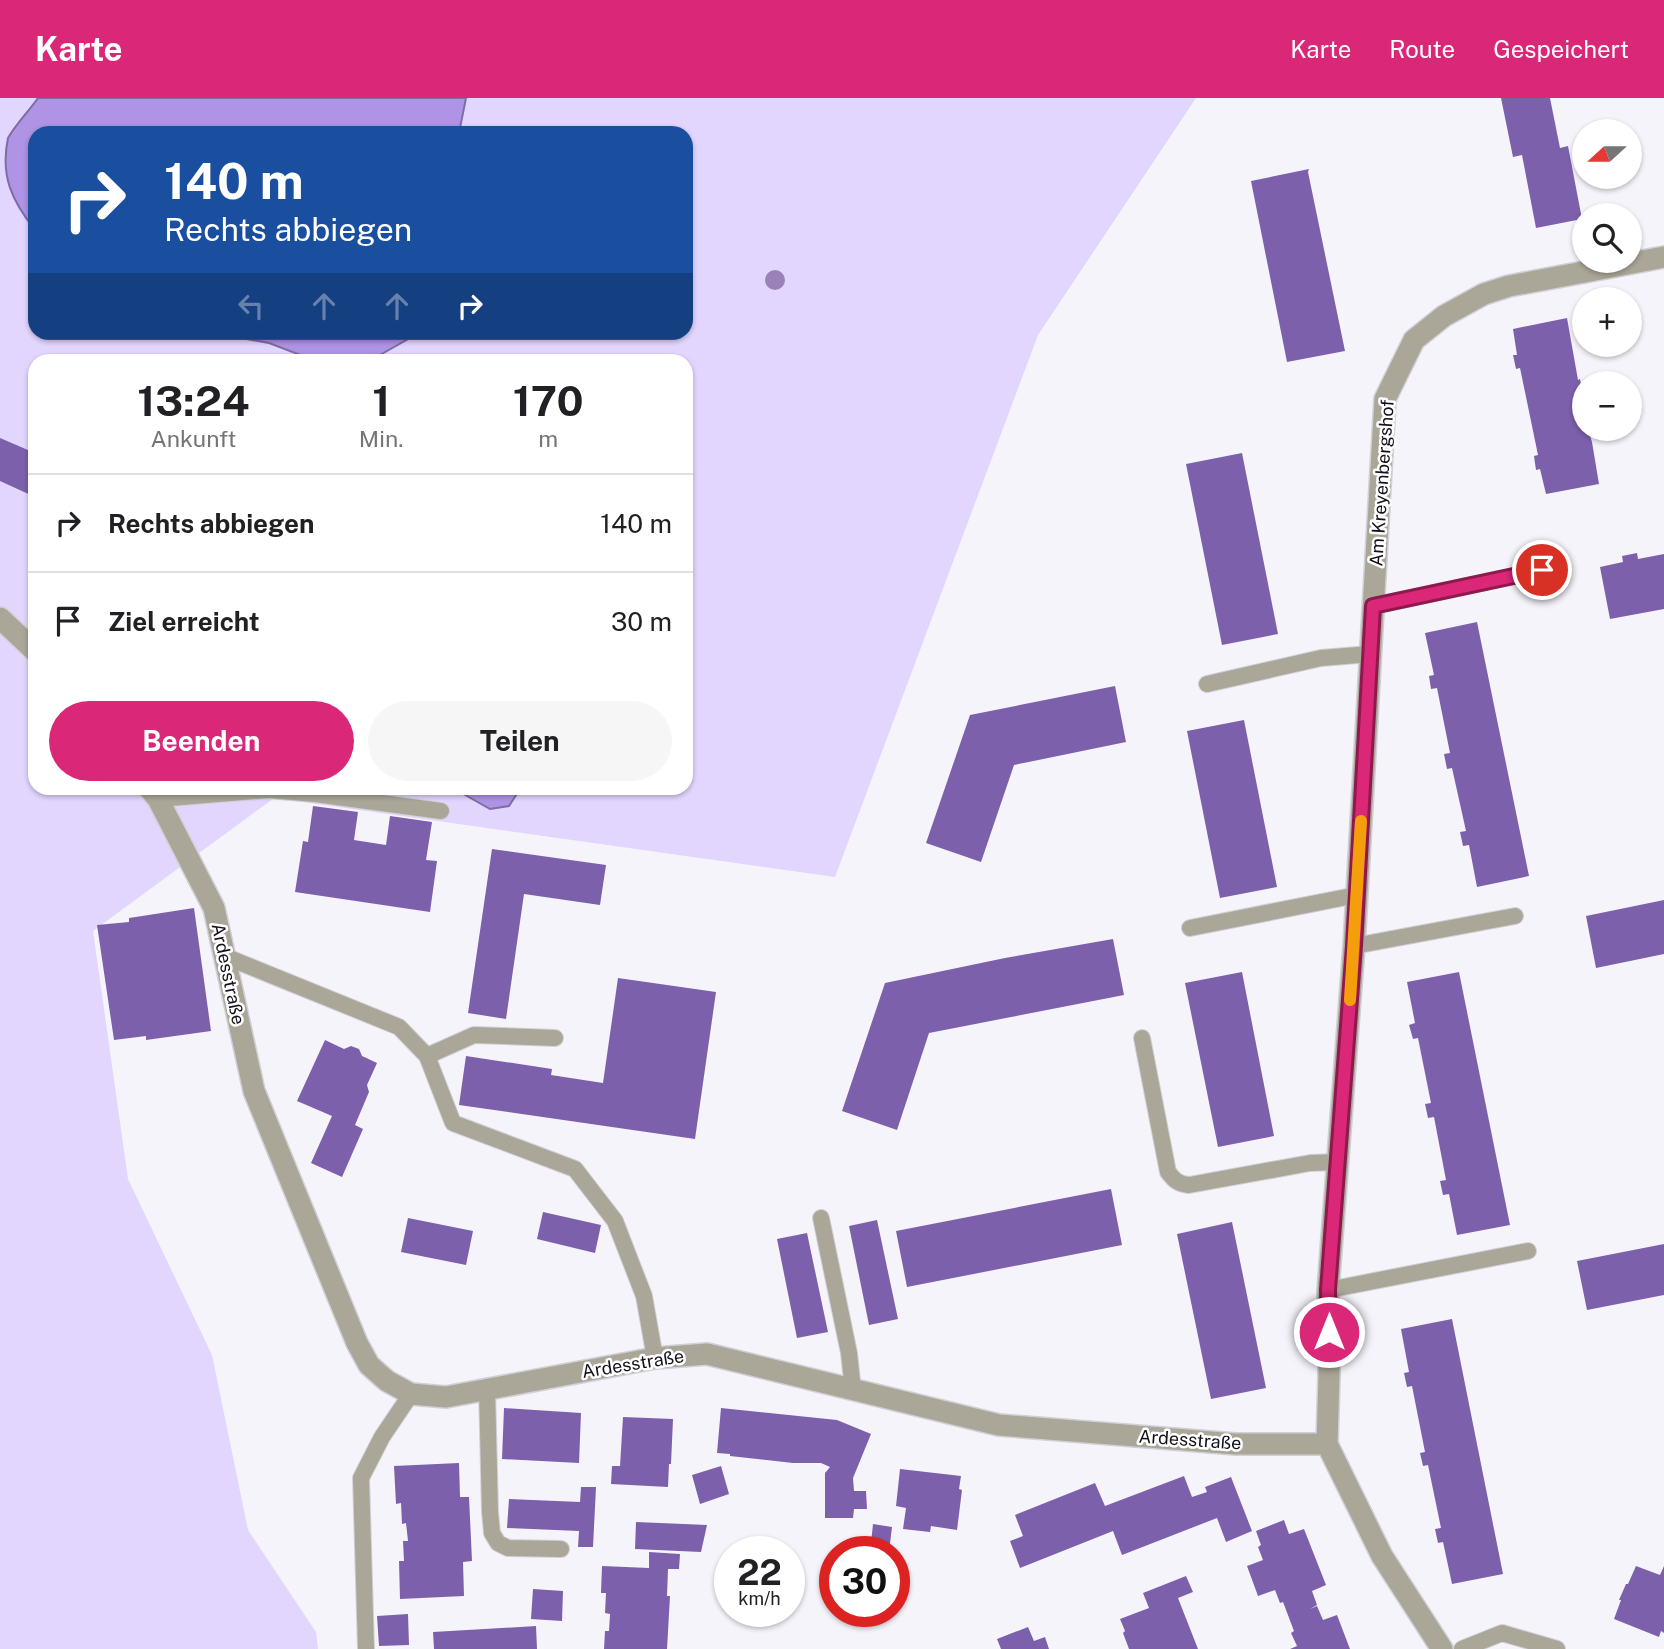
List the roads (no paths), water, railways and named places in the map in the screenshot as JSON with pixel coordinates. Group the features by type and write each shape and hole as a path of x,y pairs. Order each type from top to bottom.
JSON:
{"street":[{"name":"Am Kreyenbergshof","path":"1327,1444 1328,1290 1354,946 1385,399 1414,340 1444,316 1484,294 1509,286 1664,257"},
{"path":"0,618 28,644"},
{"name":"Ardesstraße","path":"154,795 214,908 254,1091 357,1343 369,1365 387,1381 411,1394 446,1397 654,1357 707,1354 999,1425 1236,1444 1327,1444"},
{"path":"1327,1444 1382,1556 1442,1649"}],"lane":[{"path":"1373,606 1542,570"},
{"path":"1207,684 1321,658 1370,654"},
{"path":"322,795 441,811"},
{"path":"1190,928 1357,895"},
{"path":"1354,946 1515,916"},
{"path":"224,956 399,1027 427,1056 453,1123 575,1169 615,1221 645,1296 654,1357"},
{"path":"427,1056 474,1035 555,1038"},
{"path":"1142,1038 1168,1172 1174,1180 1189,1185 1310,1163 1338,1162"},
{"path":"821,1218 849,1353 853,1390"},
{"path":"1328,1290 1528,1251"},
{"path":"487,1390 492,1533 498,1543 508,1548 561,1549"},
{"path":"366,1649 361,1478 382,1437 411,1394"},
{"path":"1462,1649 1502,1633 1557,1649"}]}
